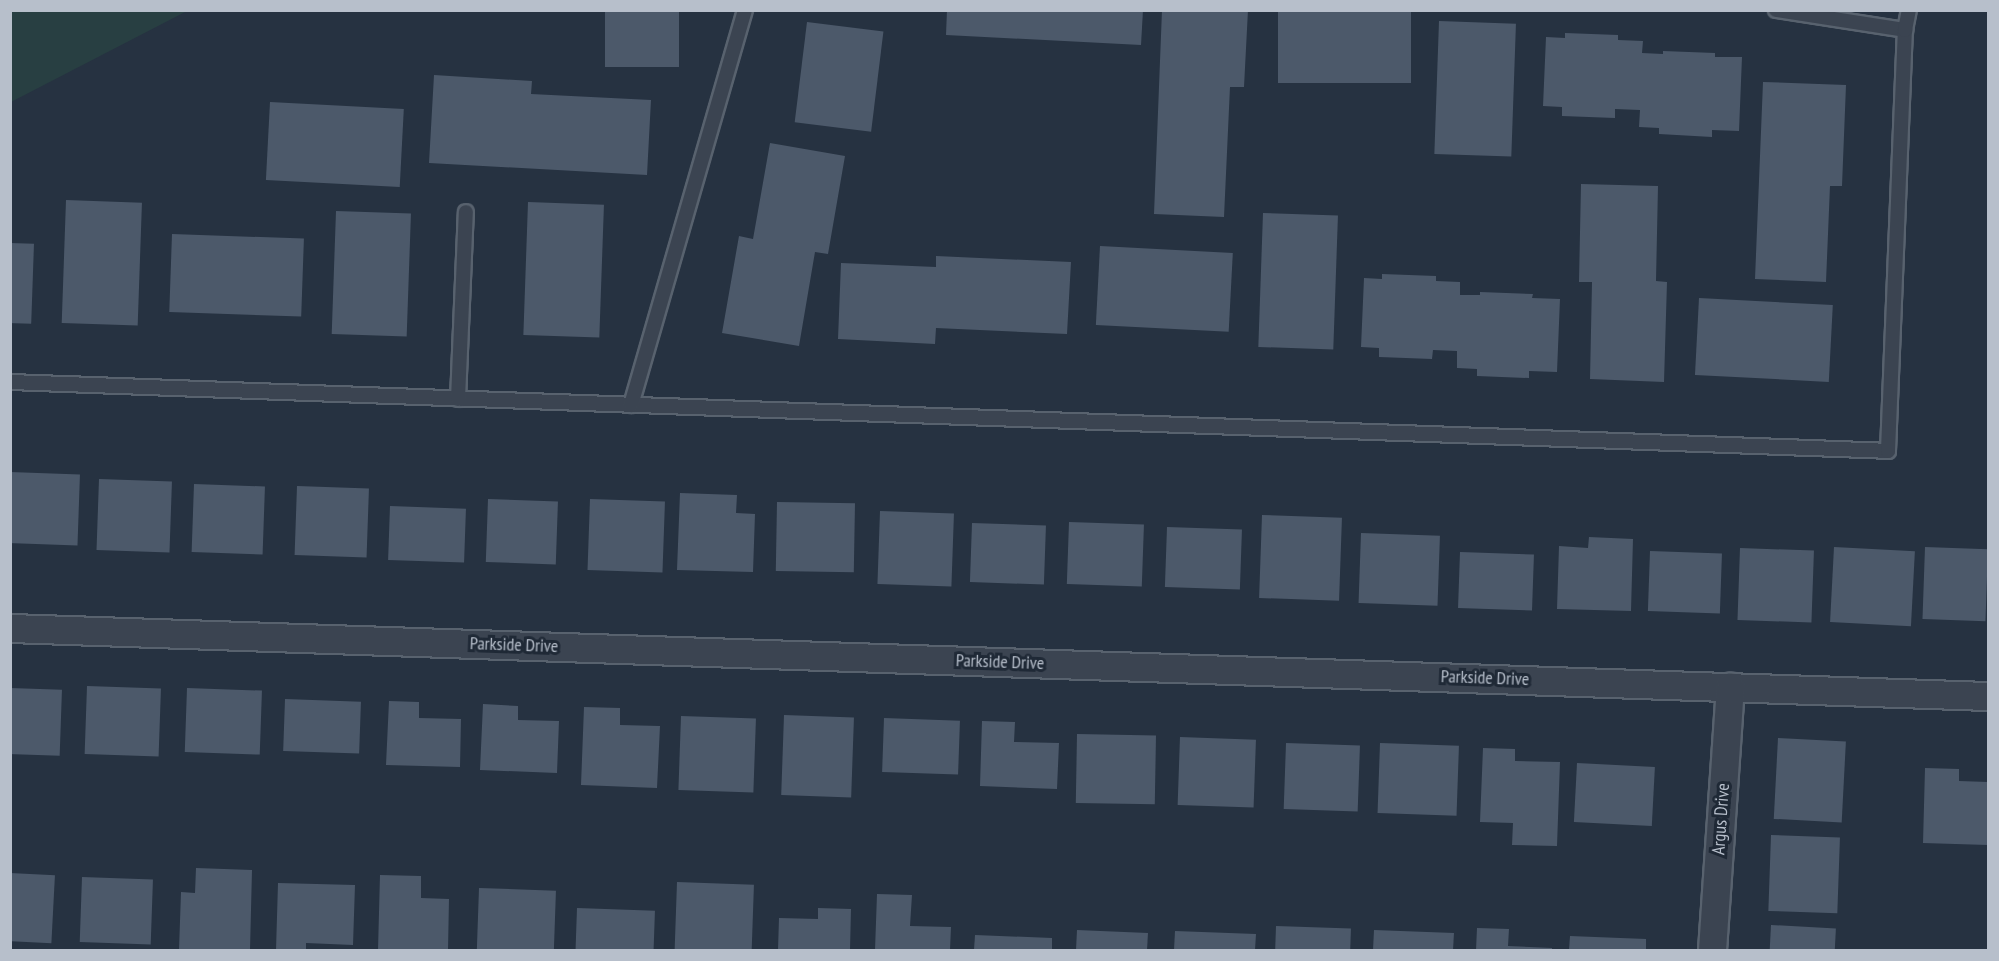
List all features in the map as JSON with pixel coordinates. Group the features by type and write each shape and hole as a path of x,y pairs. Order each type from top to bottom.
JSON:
{"street":[{"name":"Parkside Drive","path":"10,628 1989,696"},
{"name":"Argus Drive","path":"1712,951 1730,687"}],"lane":[{"path":"631,405 745,10"},
{"path":"1776,10 1905,30"},
{"path":"10,382 1888,451 1905,30 1909,10"},
{"path":"458,399 466,212"}],"green space":[{"path":"11,10 187,10 187,11 11,102"}],"building":[{"path":"605,10 679,10 679,67 605,67"},
{"path":"947,10 1143,10 1141,45 946,35"},
{"path":"1162,10 1248,10 1244,87 1230,87 1224,217 1154,214"},
{"path":"1278,10 1411,10 1411,83 1278,83"},
{"path":"1439,21 1516,24 1511,157 1434,154"},
{"path":"807,22 883,31 871,132 795,122"},
{"path":"1565,33 1618,35 1618,40 1643,41 1642,53 1663,54 1663,51 1715,53 1715,57 1742,57 1739,131 1712,130 1712,137 1659,134 1659,128 1639,127 1640,110 1615,109 1615,118 1562,116 1562,107 1543,106 1546,37 1565,38"},
{"path":"434,75 532,81 531,94 651,100 647,175 429,163"},
{"path":"1763,82 1846,85 1842,186 1830,186 1826,282 1755,279"},
{"path":"270,102 404,109 400,187 266,180"},
{"path":"770,143 845,156 828,254 815,252 799,346 722,333 739,236 753,239"},
{"path":"1581,184 1658,186 1656,281 1667,282 1664,382 1590,379 1592,282 1579,282"},
{"path":"66,200 142,203 138,326 62,323"},
{"path":"528,202 604,205 599,338 523,335"},
{"path":"336,211 411,214 407,337 332,334"},
{"path":"1263,213 1338,216 1333,350 1258,347"},
{"path":"172,234 304,239 301,317 169,312"},
{"path":"10,243 34,244 31,324 10,323"},
{"path":"1100,246 1233,253 1229,332 1096,325"},
{"path":"936,256 1071,262 1067,334 936,328 935,344 838,339 841,263 936,267"},
{"path":"1382,274 1436,276 1436,281 1460,282 1460,295 1480,295 1480,292 1533,294 1532,298 1560,299 1557,372 1529,371 1529,378 1477,376 1477,369 1457,368 1457,351 1433,350 1432,359 1379,357 1379,348 1361,347 1364,278 1382,279"},
{"path":"1699,298 1833,305 1829,382 1695,375"},
{"path":"10,472 80,474 77,545 10,543"},
{"path":"99,479 172,482 169,553 97,550"},
{"path":"194,484 265,486 263,554 192,552"},
{"path":"297,486 369,489 367,557 295,555"},
{"path":"680,493 737,495 736,513 755,514 753,572 677,570"},
{"path":"488,499 558,501 556,564 486,562"},
{"path":"590,499 665,502 662,573 588,570"},
{"path":"777,502 855,503 854,572 776,571"},
{"path":"390,506 466,509 464,563 388,560"},
{"path":"880,511 954,514 951,587 877,584"},
{"path":"1262,515 1342,518 1339,601 1259,598"},
{"path":"1069,522 1144,525 1142,587 1067,584"},
{"path":"972,523 1046,526 1044,585 970,582"},
{"path":"1167,527 1242,530 1240,590 1165,587"},
{"path":"1361,533 1440,536 1438,606 1359,603"},
{"path":"1589,537 1633,539 1631,611 1557,609 1559,546 1588,548"},
{"path":"1834,547 1915,551 1911,626 1830,622"},
{"path":"1925,547 1988,549 1985,621 1922,619"},
{"path":"1740,548 1814,551 1811,623 1737,620"},
{"path":"1650,551 1722,554 1720,613 1648,611"},
{"path":"1460,552 1534,555 1532,611 1458,608"},
{"path":"87,686 161,689 159,757 85,754"},
{"path":"10,688 62,690 60,756 10,754"},
{"path":"187,688 262,691 260,755 185,752"},
{"path":"285,699 361,702 359,754 283,751"},
{"path":"389,701 419,702 419,718 461,719 460,767 386,765"},
{"path":"483,704 518,706 518,720 559,721 557,773 480,770"},
{"path":"584,707 620,708 620,725 660,726 657,788 581,785"},
{"path":"784,715 854,717 851,797 781,795"},
{"path":"681,716 756,719 753,793 678,790"},
{"path":"884,718 960,721 958,775 882,772"},
{"path":"982,721 1015,722 1014,742 1059,743 1057,789 980,786"},
{"path":"1077,734 1156,735 1155,804 1076,803"},
{"path":"1180,737 1256,740 1254,808 1178,805"},
{"path":"1778,738 1846,742 1842,822 1774,819"},
{"path":"1286,743 1360,746 1358,812 1284,809"},
{"path":"1380,743 1459,746 1457,816 1378,813"},
{"path":"1483,748 1515,749 1515,761 1560,762 1557,846 1512,845 1513,823 1480,822"},
{"path":"1577,763 1655,767 1652,826 1574,822"},
{"path":"1925,768 1959,769 1959,781 1988,782 1988,845 1923,843"},
{"path":"1771,835 1840,837 1837,913 1768,911"},
{"path":"196,868 252,870 250,950 179,950 181,892 195,893"},
{"path":"10,873 55,875 51,943 10,941"},
{"path":"380,875 421,876 421,898 449,899 448,950 378,950"},
{"path":"82,877 153,879 151,944 80,942"},
{"path":"677,882 754,885 752,950 675,950"},
{"path":"278,883 355,885 353,945 306,943 306,950 276,950"},
{"path":"479,888 556,891 554,950 477,950"},
{"path":"877,894 912,895 910,926 951,927 950,950 875,950"},
{"path":"577,908 655,911 654,950 576,950"},
{"path":"818,908 851,909 850,950 778,950 779,918 818,919"},
{"path":"1771,925 1836,928 1835,950 1770,950"},
{"path":"1276,926 1351,929 1350,950 1275,950"},
{"path":"1477,928 1509,929 1508,946 1552,948 1552,950 1476,950"},
{"path":"1077,930 1148,933 1147,950 1076,950"},
{"path":"1374,930 1454,933 1453,950 1373,950"},
{"path":"1175,931 1256,934 1255,950 1174,950"},
{"path":"975,935 1052,938 1052,950 974,950"},
{"path":"1570,936 1646,939 1646,950 1569,950"}]}
